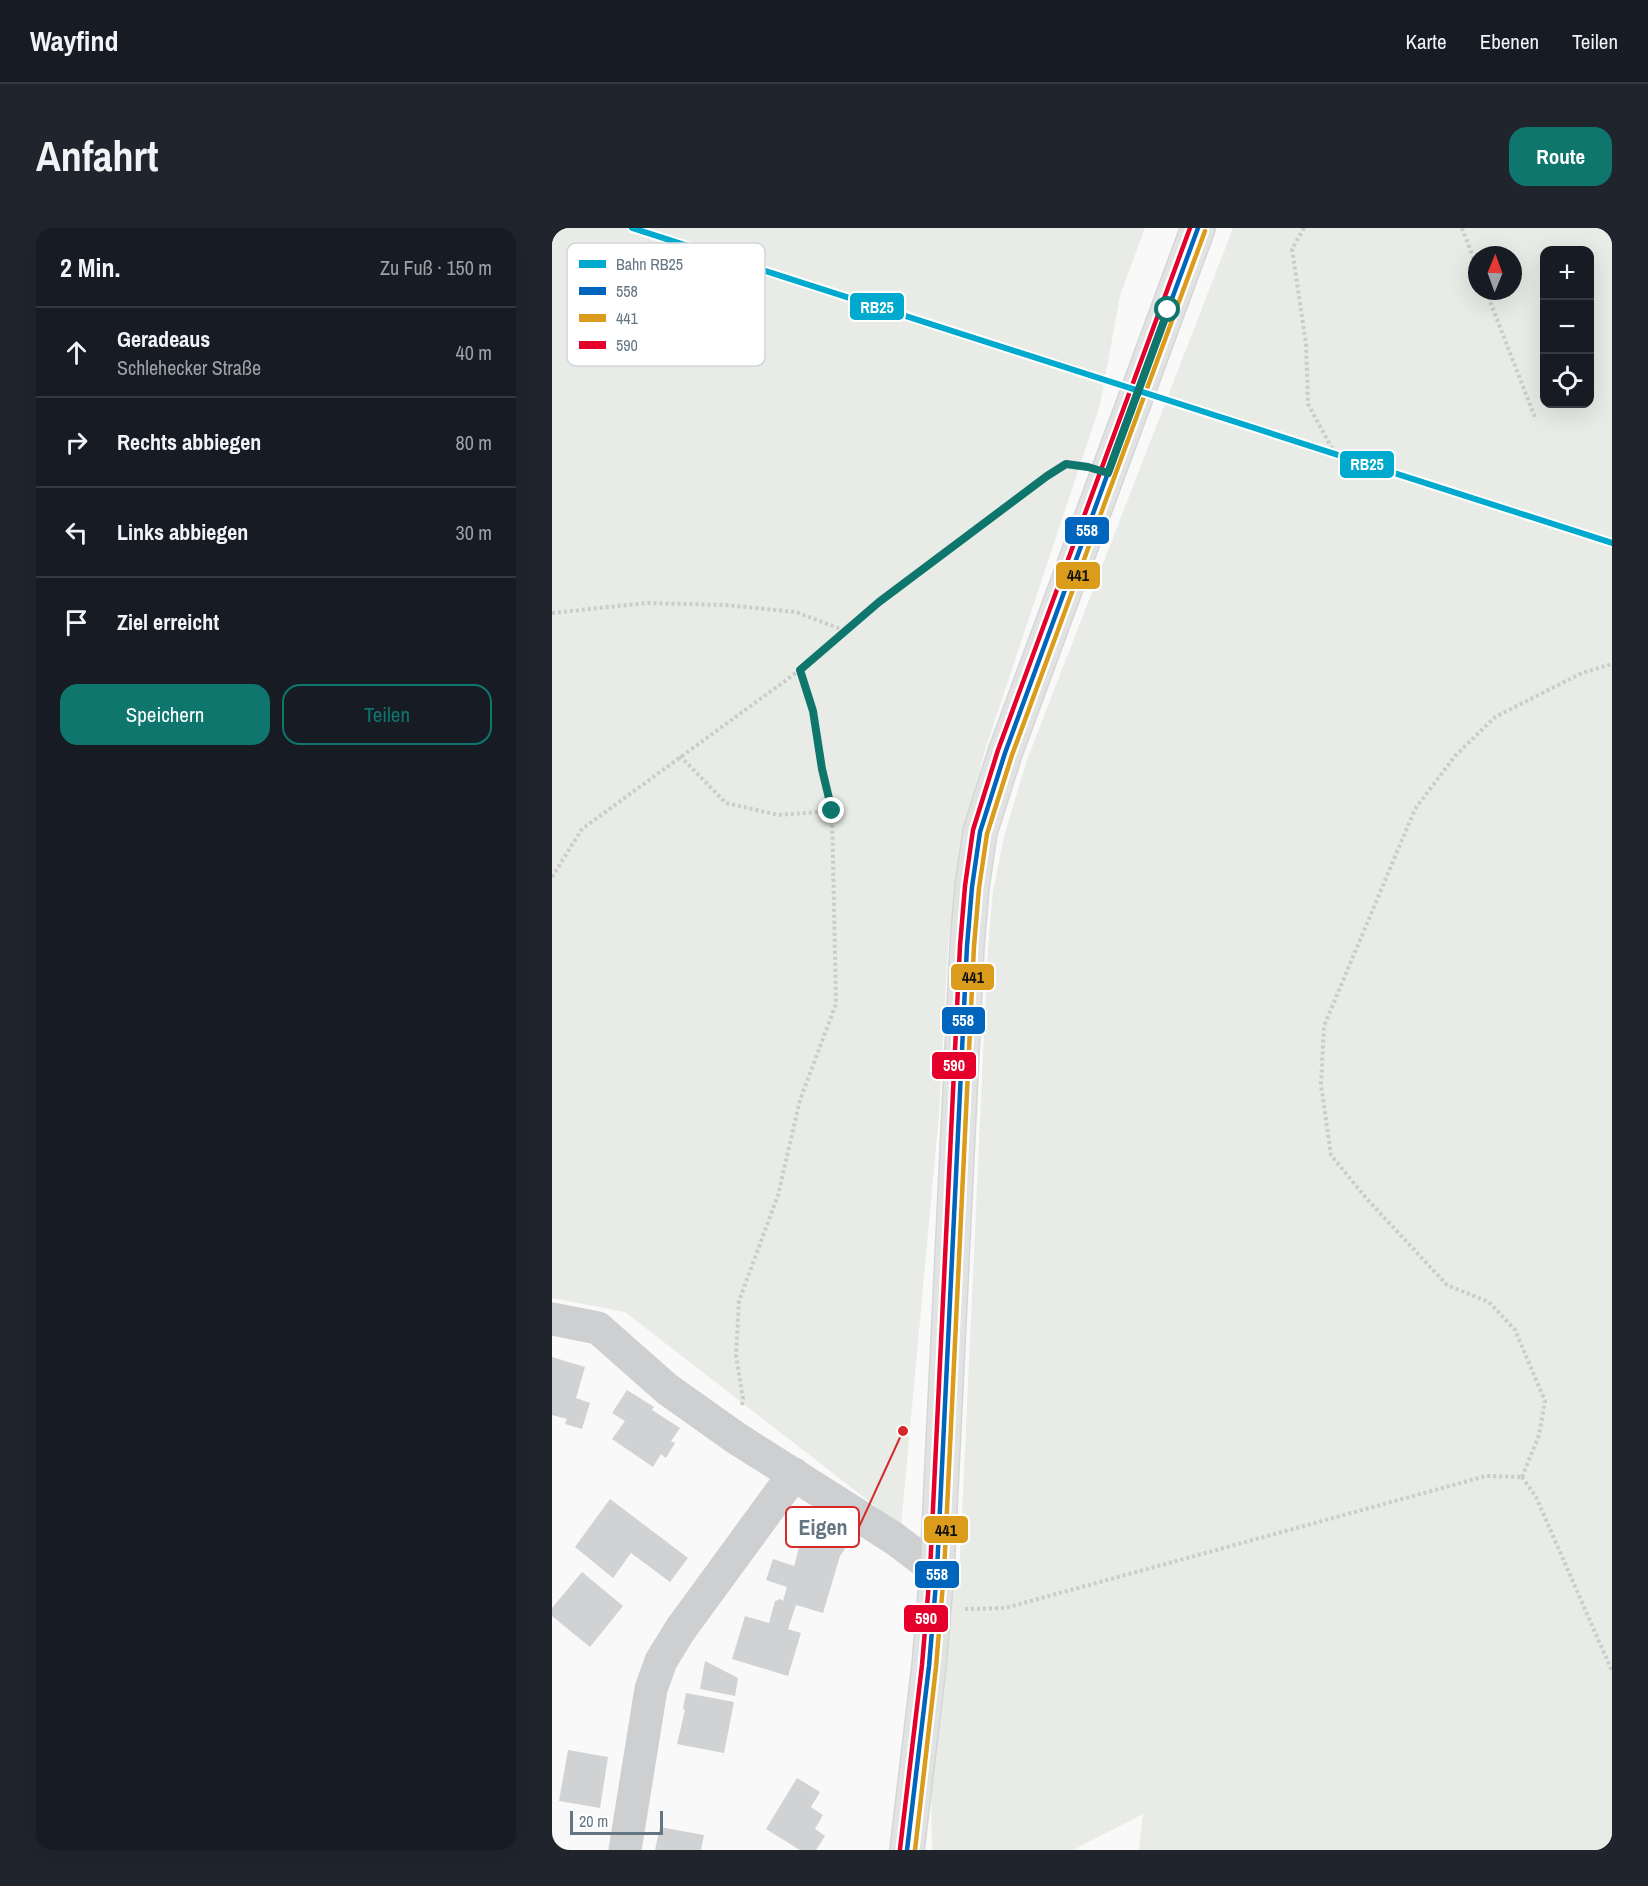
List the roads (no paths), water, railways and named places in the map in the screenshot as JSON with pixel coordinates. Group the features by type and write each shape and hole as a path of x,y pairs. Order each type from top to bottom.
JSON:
{"main road":[{"path":"907,1850 938,1571 958,1101 967,946 973,876 980,832 1005,753 1198,228"}],"street":[{"path":"552,1319 598,1328 667,1389 736,1438 895,1539 938,1571"},
{"path":"625,1850 651,1689 662,1661 680,1630 794,1474"}],"rail line":[{"name":"RB25","path":"632,228 679,243"},
{"name":"RB25","path":"765,271 1612,543"}],"place":[{"name":"Eigen","path":"903,1431"}]}
